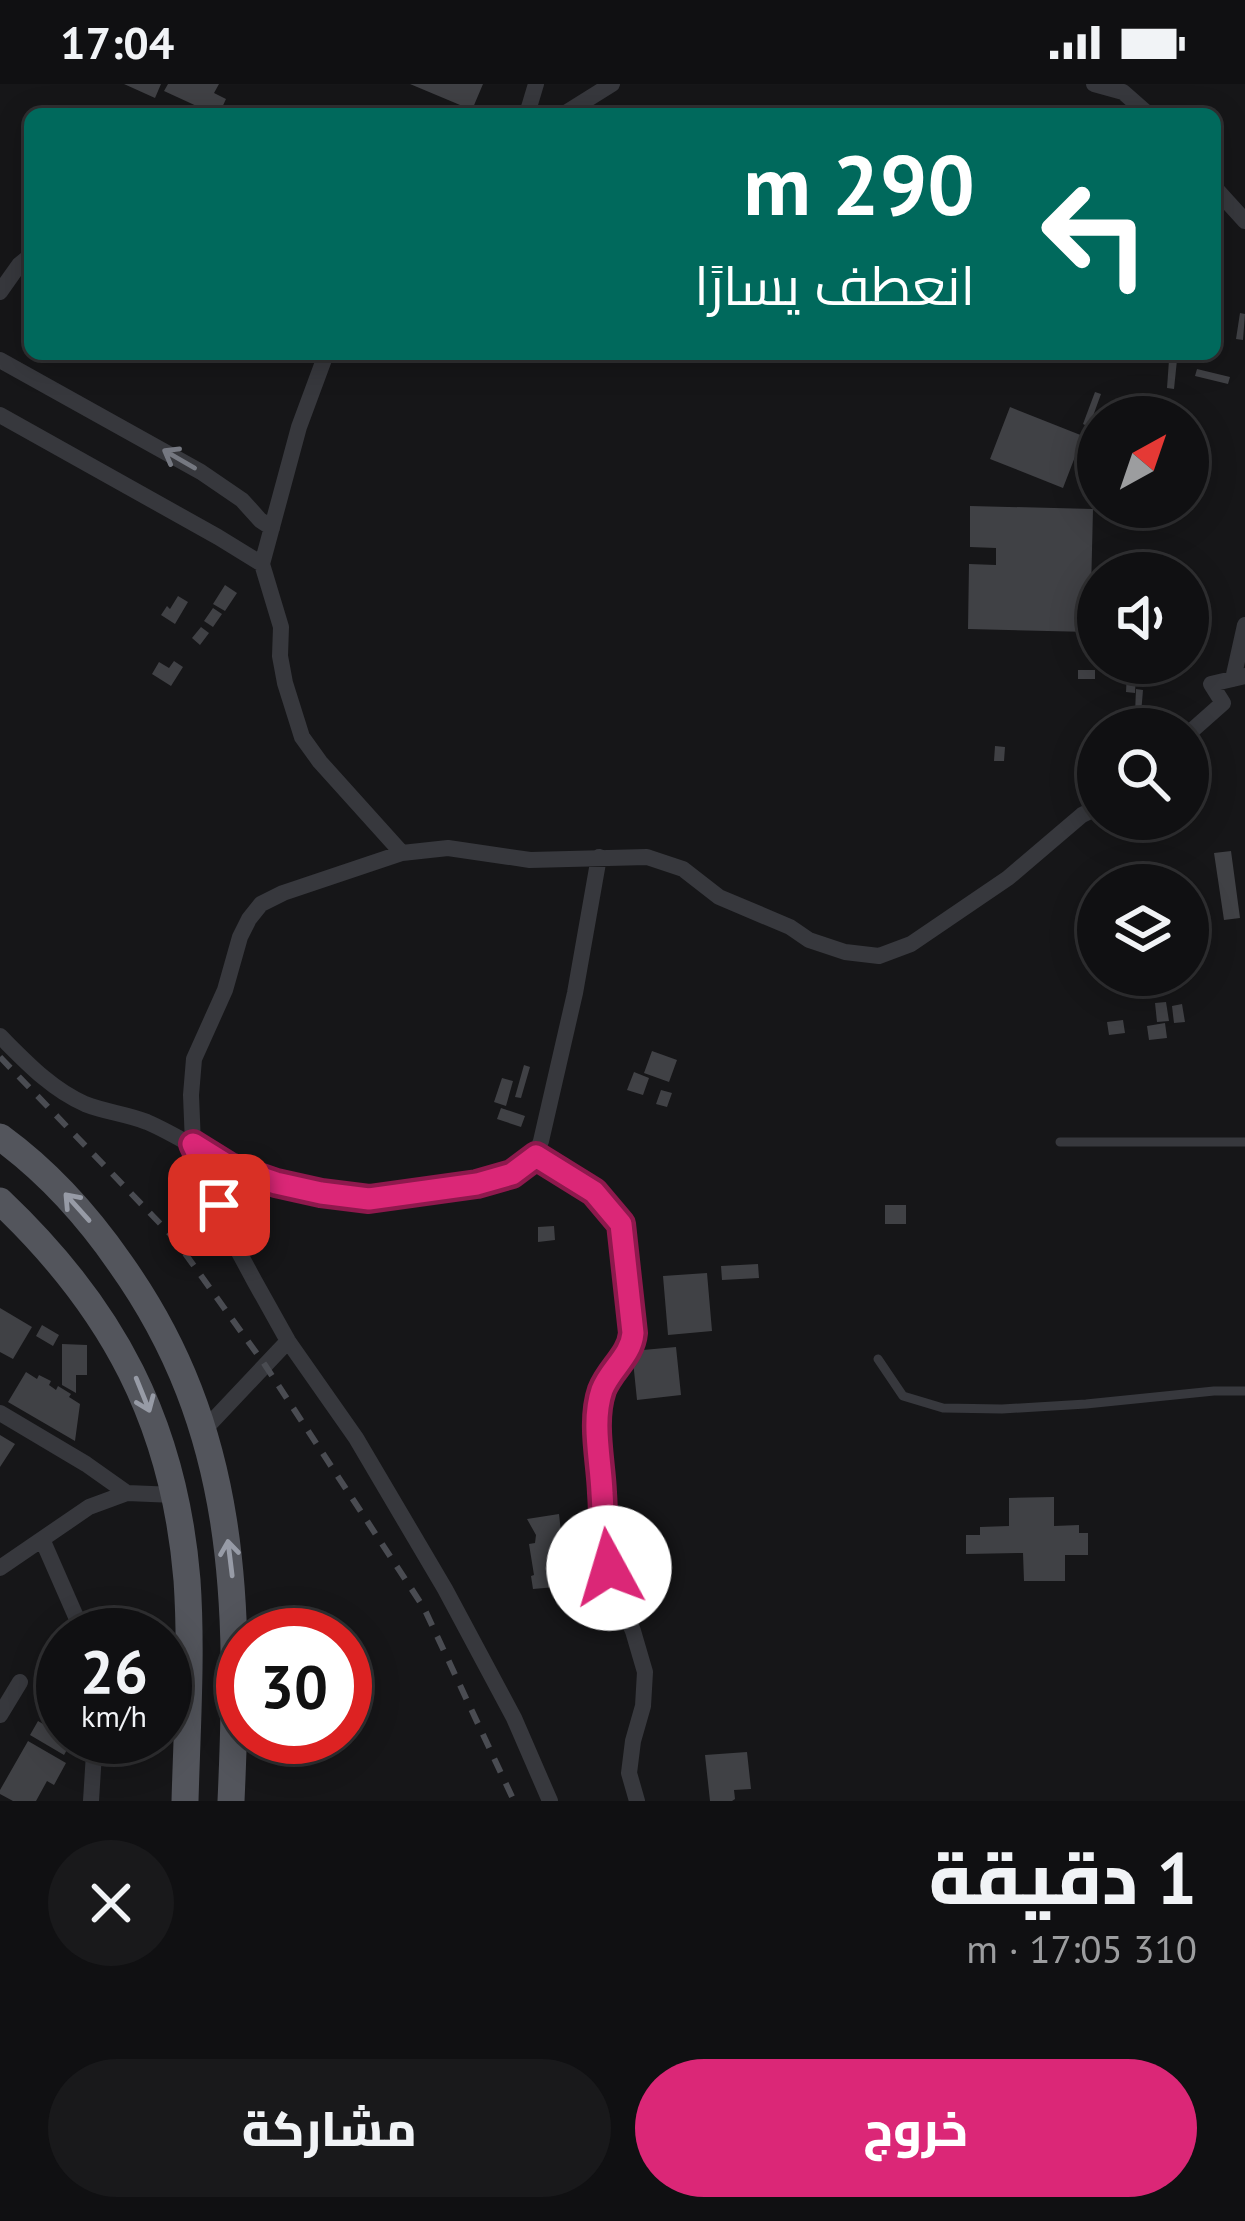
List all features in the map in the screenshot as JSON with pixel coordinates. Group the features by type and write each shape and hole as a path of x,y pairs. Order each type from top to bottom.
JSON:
{"main road":[{"path":"0,1137 31,1159 95,1227 150,1306 186,1379 204,1430 226,1523 234,1590 236,1708 231,1801"},
{"path":"0,1201 47,1247 114,1337 139,1383 170,1471 187,1580 185,1801"},
{"path":"114,1337 150,1306"}],"street":[{"path":"574,108 612,84"},
{"path":"1094,84 1123,92 1141,108"},
{"path":"1221,195 1245,221"},
{"path":"0,292 24,261"},
{"path":"0,360 201,472 272,528"},
{"path":"324,360 299,427 262,564 281,627 285,683 302,737 402,853"},
{"path":"0,415 262,564"},
{"path":"1209,715 1223,703 1210,684 1239,677 1245,625"},
{"path":"550,1801 514,1718 446,1589 356,1438 288,1341 227,1230 193,1144 194,1059 249,920 261,904 283,893 402,853 448,848 530,860 647,857 683,869 719,897 809,940 845,952 879,956 911,944 1008,878 1077,819"},
{"path":"0,1036 62,1092 88,1105 143,1120 230,1167 276,1183 369,1199 477,1184 512,1174 536,1156 557,1075 599,857"},
{"path":"536,1156 594,1192 621,1224 626,1249 632,1343 602,1389 598,1411 602,1544 645,1672 629,1773 637,1801"},
{"path":"204,1430 288,1341"},
{"path":"0,1413 127,1493"},
{"path":"0,1568 88,1508 127,1493 175,1495"},
{"path":"42,1539 71,1608"},
{"path":"0,1715 20,1682"},
{"path":"92,1801 94,1764"}],"lane":[{"path":"1060,1142 1245,1142"},
{"path":"878,1359 903,1396 944,1408 1087,1404 1245,1390"}],"building":[{"path":"124,84 161,84 155,98"},
{"path":"168,84 219,84 214,93 226,99 222,108 201,108 164,91"},
{"path":"410,84 483,84 473,108"},
{"path":"1240,313 1245,314 1243,340 1236,339"},
{"path":"1169,360 1177,360 1174,389 1167,388"},
{"path":"1197,369 1230,377 1228,384 1195,376"},
{"path":"1010,407 1077,434 1077,452 1063,488 990,459"},
{"path":"970,506 1077,509 1077,528 1093,528 1092,552 1077,552 1077,632 968,629 969,564 996,565 996,548 970,547"},
{"path":"225,585 237,593 225,611 213,604"},
{"path":"178,596 188,602 175,624 161,615"},
{"path":"213,608 222,614 213,627 204,621"},
{"path":"201,627 209,633 200,645 192,638"},
{"path":"174,661 183,667 171,686 152,674 159,662 169,668"},
{"path":"1136,689 1143,690 1142,708 1135,708"},
{"path":"995,746 1005,747 1004,761 994,761"},
{"path":"1231,851 1240,918 1224,920 1214,853"},
{"path":"1166,1002 1169,1021 1157,1022 1155,1003"},
{"path":"1182,1004 1185,1022 1174,1023 1172,1006"},
{"path":"1123,1020 1125,1033 1109,1035 1107,1022"},
{"path":"1165,1023 1167,1038 1149,1040 1147,1026"},
{"path":"652,1051 677,1060 669,1082 644,1073"},
{"path":"524,1065 530,1067 521,1098 515,1097"},
{"path":"634,1072 649,1078 643,1095 627,1090"},
{"path":"502,1078 513,1081 506,1106 494,1102"},
{"path":"661,1090 672,1093 667,1107 656,1104"},
{"path":"501,1108 525,1116 521,1127 497,1119"},
{"path":"885,1205 906,1205 906,1224 885,1224"},
{"path":"554,1226 555,1240 538,1242 538,1227"},
{"path":"758,1264 759,1278 722,1280 721,1266"},
{"path":"707,1273 712,1331 668,1335 663,1276"},
{"path":"0,1308 32,1327 13,1359 0,1352"},
{"path":"42,1325 59,1335 53,1346 36,1336"},
{"path":"62,1344 87,1345 87,1375 76,1375 76,1393 62,1385"},
{"path":"676,1347 681,1395 637,1400 632,1351"},
{"path":"26,1372 51,1381 49,1385 56,1390 58,1386 80,1404 75,1441 8,1402"},
{"path":"0,1435 15,1444 0,1467"},
{"path":"1054,1497 1054,1526 1079,1525 1079,1533 1088,1533 1088,1555 1065,1555 1065,1581 1024,1581 1023,1553 966,1554 966,1535 980,1535 980,1527 1009,1526 1009,1498"},
{"path":"559,1514 567,1586 533,1589 529,1544 535,1543 536,1535 527,1519"},
{"path":"28,1741 36,1746 36,1764 65,1764 54,1785 47,1781 36,1801 13,1801 0,1790"},
{"path":"747,1752 751,1789 734,1790 732,1801 710,1801 705,1755"}],"railway":[{"path":"0,1057 174,1238 265,1365 424,1608 514,1801"}],"route":[{"path":"219,1205 193,1144 230,1167 276,1183 369,1199 477,1184 512,1174 536,1156 594,1192 621,1224 633,1333 626,1354 602,1389 598,1411 602,1544 609,1568"}]}
